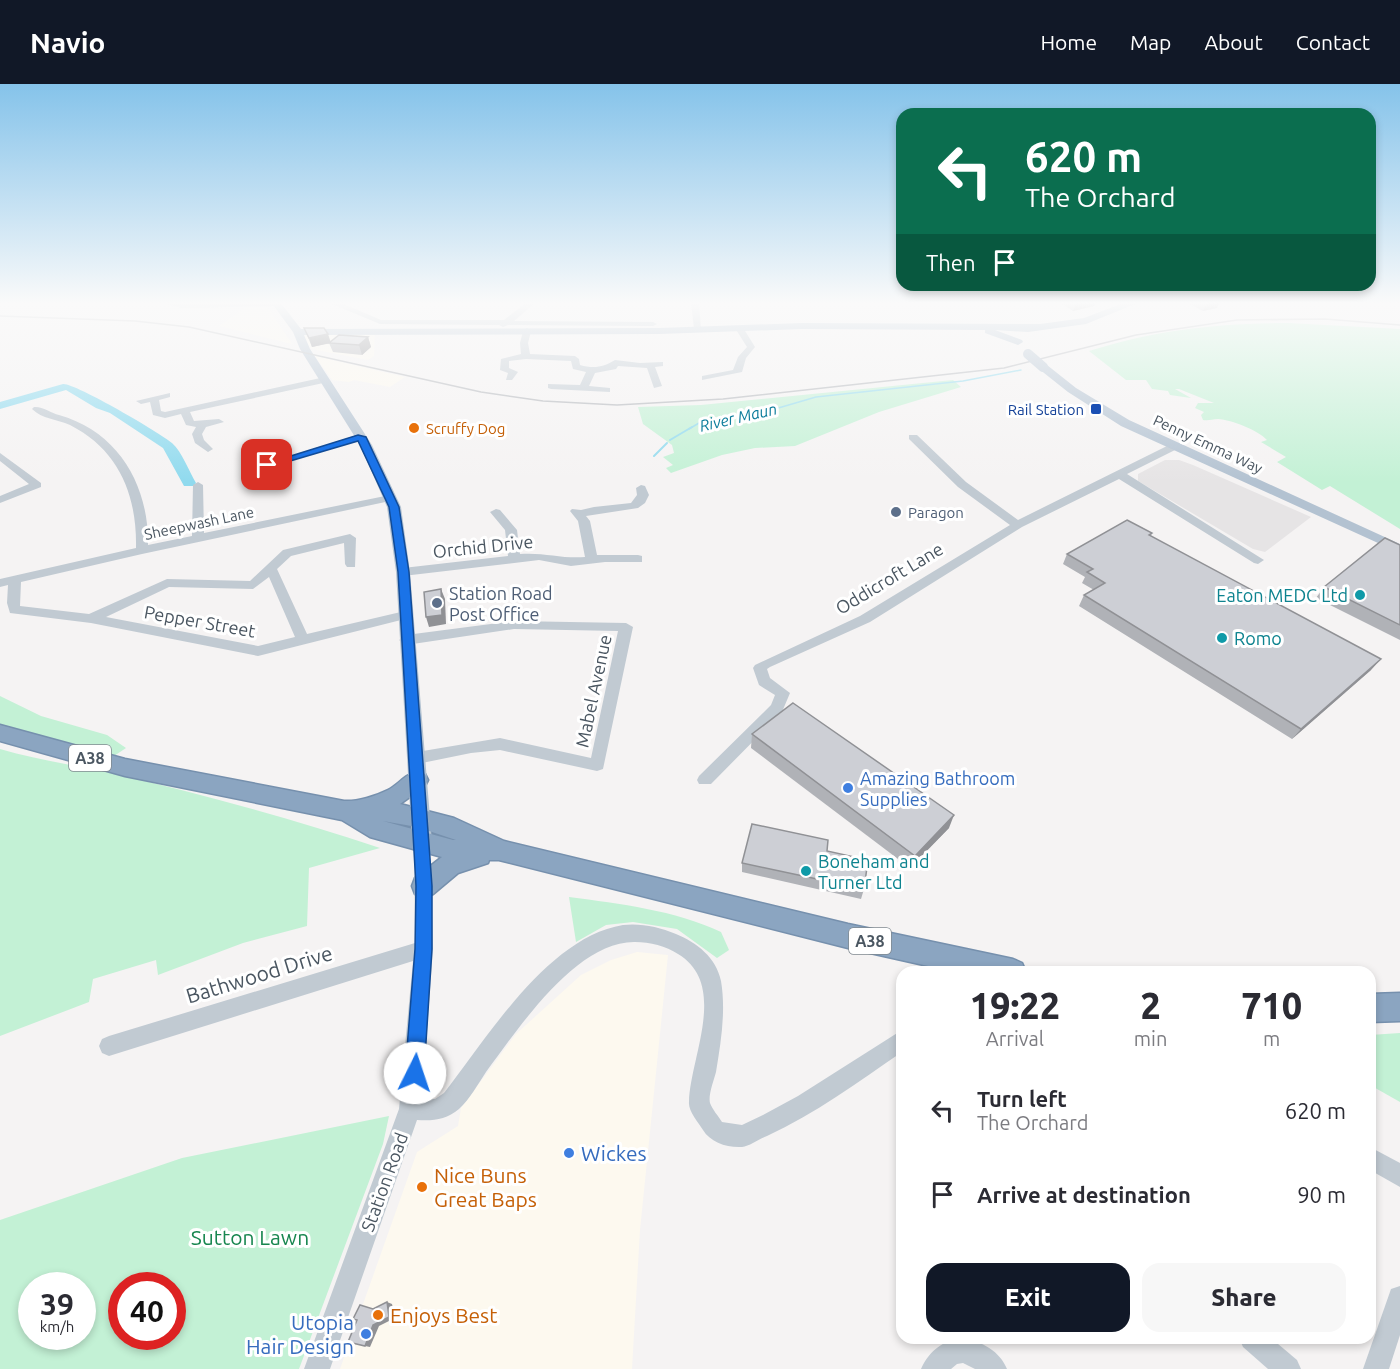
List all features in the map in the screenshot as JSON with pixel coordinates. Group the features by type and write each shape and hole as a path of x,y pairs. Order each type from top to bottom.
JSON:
{"highway":[{"name":"A38","path":"0,733 88,758 346,811 378,830 421,831 458,851 499,850 848,936 986,966"},
{"path":"346,811 390,800 417,769"},
{"path":"424,886 450,865 499,850"},
{"path":"1376,1008 1400,1007"}],"main road":[{"name":"Station Road","path":"315,362 361,437 394,507 403,572 421,831"},
{"name":"Penny Emma Way","path":"1037,362 1108,413 1173,447 1400,549"}],"street":[{"path":"505,362 505,370 513,372 509,378"},
{"path":"576,362 576,367 591,370 613,367 616,362"},
{"path":"629,362 655,364 657,386"},
{"path":"705,378 737,372 740,362"},
{"path":"583,388 591,370"},
{"path":"154,398 156,413 171,414 325,380"},
{"path":"551,386 607,390"},
{"path":"141,401 167,396"},
{"path":"42,410 45,416 63,418 80,427 107,447 129,473 140,500 142,550"},
{"path":"185,411 190,423 202,425 219,422"},
{"path":"202,425 196,434 199,441 208,449"},
{"path":"267,465 361,437"},
{"path":"913,437 956,482 982,504 1018,525"},
{"name":"Oddicroft Lane","path":"705,780 777,708 783,693 764,681 760,668 865,619 1018,525 1173,447"},
{"path":"0,500 37,485 3,462"},
{"path":"1119,474 1258,560"},
{"path":"198,485 198,538"},
{"path":"592,560 584,521 577,513 594,510 638,509 643,495 641,488"},
{"name":"Sheepwash Lane","path":"0,583 142,550 390,498"},
{"path":"496,512 511,530 515,559"},
{"path":"253,585 272,570 287,553 350,538 351,564"},
{"name":"Orchid Drive","path":"403,572 539,556 571,562 638,559"},
{"path":"272,570 281,596 302,639"},
{"name":"Pepper Street","path":"15,580 13,603 15,610 91,619 258,651 405,615"},
{"path":"91,619 167,583 253,585 281,596"},
{"name":"Mabel Avenue","path":"406,640 514,625 626,627 597,765 500,744 471,747 417,769"},
{"name":"Station Road","path":"317,1369 410,1109 424,949 421,831"},
{"path":"410,1109 436,1110 452,1101 553,975 577,955 610,935 641,933 679,942 706,967 714,995 699,1104 716,1132 742,1136 771,1123 806,1104 896,1044"},
{"name":"Bathwood Drive","path":"109,1046 424,949"},
{"path":"1376,1162 1400,1176"},
{"path":"1376,1369 1400,1298"},
{"path":"1259,1344 1288,1369"},
{"path":"934,1369 943,1356 960,1350 981,1354 994,1369"}],"shaded area":[{"path":"319,362 341,362 405,377 390,387 354,380 349,382 332,380"},
{"path":"1165,460 1179,460 1193,465 1311,517 1265,552 1253,549 1138,481 1138,474"},
{"path":"637,952 668,955 640,1230 632,1369 340,1369 417,1152 458,1126 461,1108 516,1034 581,975 611,960"}],"green space":[{"path":"1103,362 1400,362 1400,529 1330,486 1322,490 1277,462 1286,457 1261,442 1267,440 1258,433 1230,421 1203,420 1201,415 1204,412 1195,408 1198,403 1214,403 1179,389 1175,389 1191,398 1152,389 1146,380 1126,380"},
{"path":"953,380 961,387 879,412 795,446 755,448 722,455 671,473 666,468 673,465 663,457 674,453 672,445 643,424 638,407 701,405"},
{"path":"0,696 41,716 107,735 126,748 114,756 62,745 0,726"},
{"path":"0,749 179,790 280,817 380,848 309,868 307,926 243,943 158,975 156,960 93,979 89,1002 0,1036"},
{"path":"569,897 647,909 685,918 721,932 729,950 717,958 677,929 633,922 606,925 576,942"},
{"path":"1400,1033 1400,1102 1376,1088 1376,1035"},
{"name":"Sutton Lawn","path":"389,1116 383,1144 299,1369 0,1369 0,1220 182,1158"}],"building":[{"name":"Romo","path":"1127,520 1152,533 1149,535 1381,659 1301,729 1084,595 1105,583 1087,572 1093,569 1067,554"},
{"name":"Eaton MEDC Ltd","path":"1385,538 1400,545 1400,625 1324,587"},
{"path":"441,589 442,615 426,617 424,592"},
{"name":"Amazing Bathroom Supplies","path":"793,703 954,815 915,856 752,734"},
{"path":"752,824 828,840 827,851 868,860 864,889 742,863"},
{"path":"387,1302 389,1317 373,1325 365,1346 348,1342 357,1320 353,1319 360,1305 373,1309"}],"waterway":[{"name":"River Maun","path":"689,429 699,423 768,411 816,397 963,381 1021,370"},
{"name":"River Maun","path":"0,406 67,386 100,406 114,411 168,446 189,483"},
{"name":"River Maun","path":"670,440 692,427"},
{"name":"River Maun","path":"654,456 667,443"}],"railway":[{"path":"346,362 481,392 543,401 617,405 723,399 1004,368 1028,362"}],"place":[{"name":"Rail Station","path":"1096,409"},
{"name":"Scruffy Dog","path":"414,428"},
{"name":"Paragon","path":"896,512"},
{"name":"Eaton MEDC Ltd","path":"1360,595"},
{"name":"Station Road Post Office","path":"437,603"},
{"name":"Romo","path":"1222,638"},
{"name":"Amazing Bathroom Supplies","path":"848,788"},
{"name":"Boneham and Turner Ltd","path":"806,871"},
{"name":"Wickes","path":"569,1153"},
{"name":"Nice Buns Great Baps","path":"422,1187"},
{"name":"Enjoys Best","path":"378,1315"},
{"name":"Utopia Hair Design","path":"366,1334"}],"route":[{"path":"267,465 361,437 394,507 403,572 424,886 424,949 415,1073"}]}
